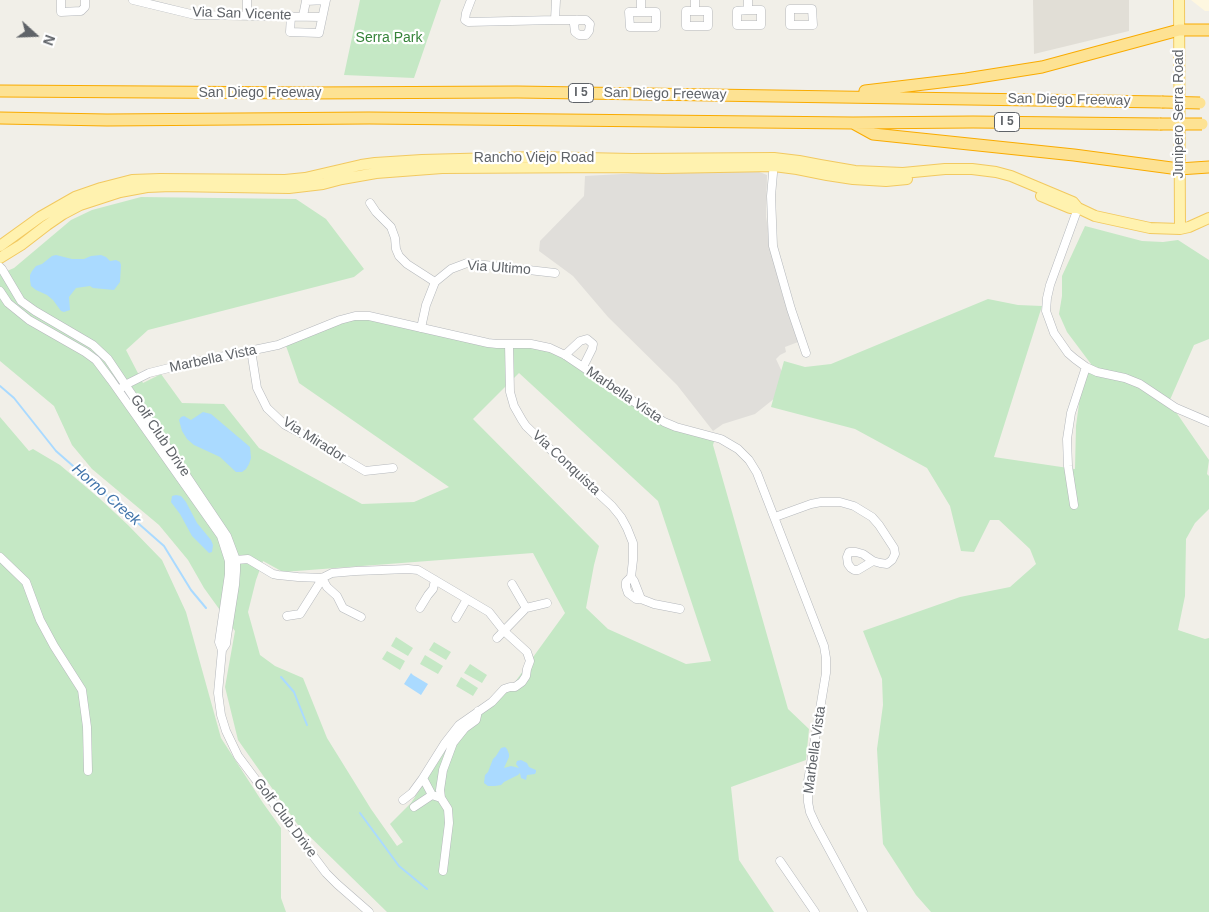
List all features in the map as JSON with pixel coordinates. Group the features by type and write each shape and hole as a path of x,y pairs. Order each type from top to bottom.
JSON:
{"highway":[{"path":"820,96 966,79 1042,67 1179,30 1209,30"},
{"name":"San Diego Freeway","path":"0,91 517,92 1205,102"},
{"name":"San Diego Freeway","path":"0,118 107,120 369,118 853,123 1206,124"},
{"path":"853,123 873,134 1074,155 1180,169 1209,167"}],"main road":[{"name":"Junipero Serra Road","path":"1179,0 1180,229"},
{"name":"Rancho Viejo Road","path":"0,246 40,217 75,197 132,180 285,180 361,165 422,160 535,157 774,162 797,169 853,179 970,175 1009,183 1095,216 1150,228 1180,229 1209,218"},
{"name":"Rancho Viejo Road","path":"0,258 21,245 46,225 80,205 105,196 147,187 288,188 323,184 376,173 442,168 663,168 774,162"}],"street":[{"path":"61,0 61,12 81,11 85,7 85,0"},
{"name":"Via San Vicente","path":"133,0 195,15 322,17"},
{"path":"247,0 247,15"},
{"path":"291,16 290,32 318,33 326,0 306,0 303,16"},
{"path":"471,0 465,20 468,22 578,20"},
{"path":"555,20 556,0"},
{"path":"641,0 641,12"},
{"path":"695,0 695,11"},
{"path":"748,0 748,10"},
{"path":"801,0 801,9"},
{"path":"801,9 812,9 812,24 790,25 790,10 801,9"},
{"path":"737,10 748,10 761,10 761,25 737,25 737,10"},
{"path":"774,162 771,196 773,246 806,353"},
{"path":"370,203 391,227 399,256 406,264 435,282 426,305 421,328"},
{"path":"1078,208 1047,298 1046,311 1054,333 1068,353 1086,367 1140,384 1176,408 1209,422"},
{"name":"Via Ultimo","path":"435,282 451,269 467,263 555,273"},
{"name":"Golf Club Drive","path":"0,268 21,301 93,345 108,359 227,536 232,560 219,642 222,650 218,693 226,731 238,756 326,873 369,912"},
{"name":"Golf Club Drive","path":"0,291 14,308 29,320 96,360 221,536 232,560"},
{"name":"Marbella Vista","path":"118,390 154,372 285,342 355,316 374,317 488,343 539,344 565,355 664,422 721,439 738,449 755,467 822,641 826,673 808,789 809,807 816,825 863,912"},
{"path":"565,355 580,341 587,339 593,344 583,367"},
{"name":"Via Conquista","path":"509,344 510,392 518,414 526,426 621,516 633,544 631,577 641,599 654,604 680,609"},
{"name":"Via Mirador","path":"251,350 257,388 267,408 285,425 365,471 392,468"},
{"path":"1074,505 1068,466 1067,439 1071,413 1086,367"},
{"path":"775,517 810,504 821,502 840,502 854,506 872,517 894,548 895,554 887,564 873,561"},
{"path":"0,557 26,582 40,620 82,690 87,727 88,771"},
{"path":"232,560 248,559 268,572 278,575 322,578 332,573 418,570 491,613 504,631 525,650 530,661 526,676 522,682 516,687 504,689 492,702 459,725 412,793 403,800"},
{"path":"287,616 300,614 322,578"},
{"path":"322,578 327,587 337,596 343,608 361,617"},
{"path":"420,608 433,589 435,580"},
{"path":"512,584 526,608"},
{"path":"456,618 467,599"},
{"path":"496,638 526,608 548,602"},
{"path":"443,870 449,823 448,809 441,798 440,790 443,770 453,743 465,728 476,720 478,711"},
{"path":"423,778 432,795 441,798"},
{"path":"414,807 432,795"},
{"path":"780,861 816,912"}],"shaded area":[{"path":"1033,0 1129,0 1129,31 1034,54"},
{"path":"1191,0 1209,0 1209,11 1205,11"},
{"path":"757,171 767,175 766,217 773,257 781,290 798,342 785,347 786,352 776,359 783,374 775,398 755,414 723,424 713,431 677,385 608,317 573,276 539,251 540,241 584,196 585,176"}],"green space":[{"name":"Serra Park","path":"360,0 441,0 414,78 344,75"},
{"path":"141,197 296,199 326,219 364,269 354,277 148,330 126,350 143,383 161,374 182,403 224,404 259,448 362,504 414,502 449,487 299,383 285,343 355,316 488,343 550,348 664,422 715,438 713,445 788,709 809,729 806,760 731,787 739,860 774,912 387,912 298,825 238,740 225,687 235,631 204,588 188,560 159,525 92,469 72,445 54,406 0,361 0,274 14,268 71,220 92,210","holes":["519,373 658,501 711,661 686,664 608,629 586,608 599,546 473,419","533,553 565,613 515,682 459,730 411,803 390,824 403,842 397,846 371,809 327,738 303,678 275,666 260,655 248,612 263,561 283,572"]},
{"path":"1085,226 1142,241 1163,242 1178,240 1209,260 1209,339 1194,345 1169,402 1209,460 1207,474 1209,476 1209,509 1195,523 1186,539 1185,596 1178,630 1205,639 1209,638 1209,912 931,912 916,895 883,844 877,749 883,705 882,679 863,631 960,597 1010,587 1036,564 1030,549 999,520 990,520 974,552 961,551 950,506 927,468 855,429 771,407 784,361 805,367 831,364 988,299 1018,305 1042,306 994,457 1075,469 1076,426 1081,389 1091,364 1067,332 1059,314 1062,296 1062,276"},
{"path":"0,417 29,451 33,449 60,465 128,525 162,560 186,612 221,738 281,828 281,898 286,912 0,912"},
{"path":"396,637 413,648 408,656 391,646"},
{"path":"434,642 451,652 446,660 429,650"},
{"path":"387,651 405,661 400,670 382,659"},
{"path":"425,655 443,666 438,674 420,664"},
{"path":"470,664 487,675 482,683 464,673"},
{"path":"461,677 478,688 473,696 456,686"}],"water":[{"path":"56,255 72,259 84,259 101,255 110,261 116,260 121,265 120,282 114,290 90,286 76,288 69,297 70,310 61,311 47,295 31,286 30,280 30,275 36,266"},
{"path":"203,412 211,414 250,447 251,458 246,469 242,472 236,472 220,457 194,445 187,439 182,431 179,420 184,416 191,420"},
{"path":"172,496 181,496 186,502 197,523 211,540 213,545 212,552 209,553 192,536 171,502"},
{"path":"411,673 428,684 421,695 404,684"},
{"path":"505,747 509,757 504,768 511,766 519,768 516,764 517,761 521,760 536,770 536,772 535,774 527,775 526,780 521,778 520,773 501,785 488,786 484,783 485,775 493,759 501,748"}],"waterway":[{"name":"Horno Creek","path":"0,386 14,398 56,451 164,546 191,590 206,608"},
{"name":"Horno Creek","path":"281,677 294,692 307,725"},
{"name":"Horno Creek","path":"360,813 399,866 427,889"}]}
